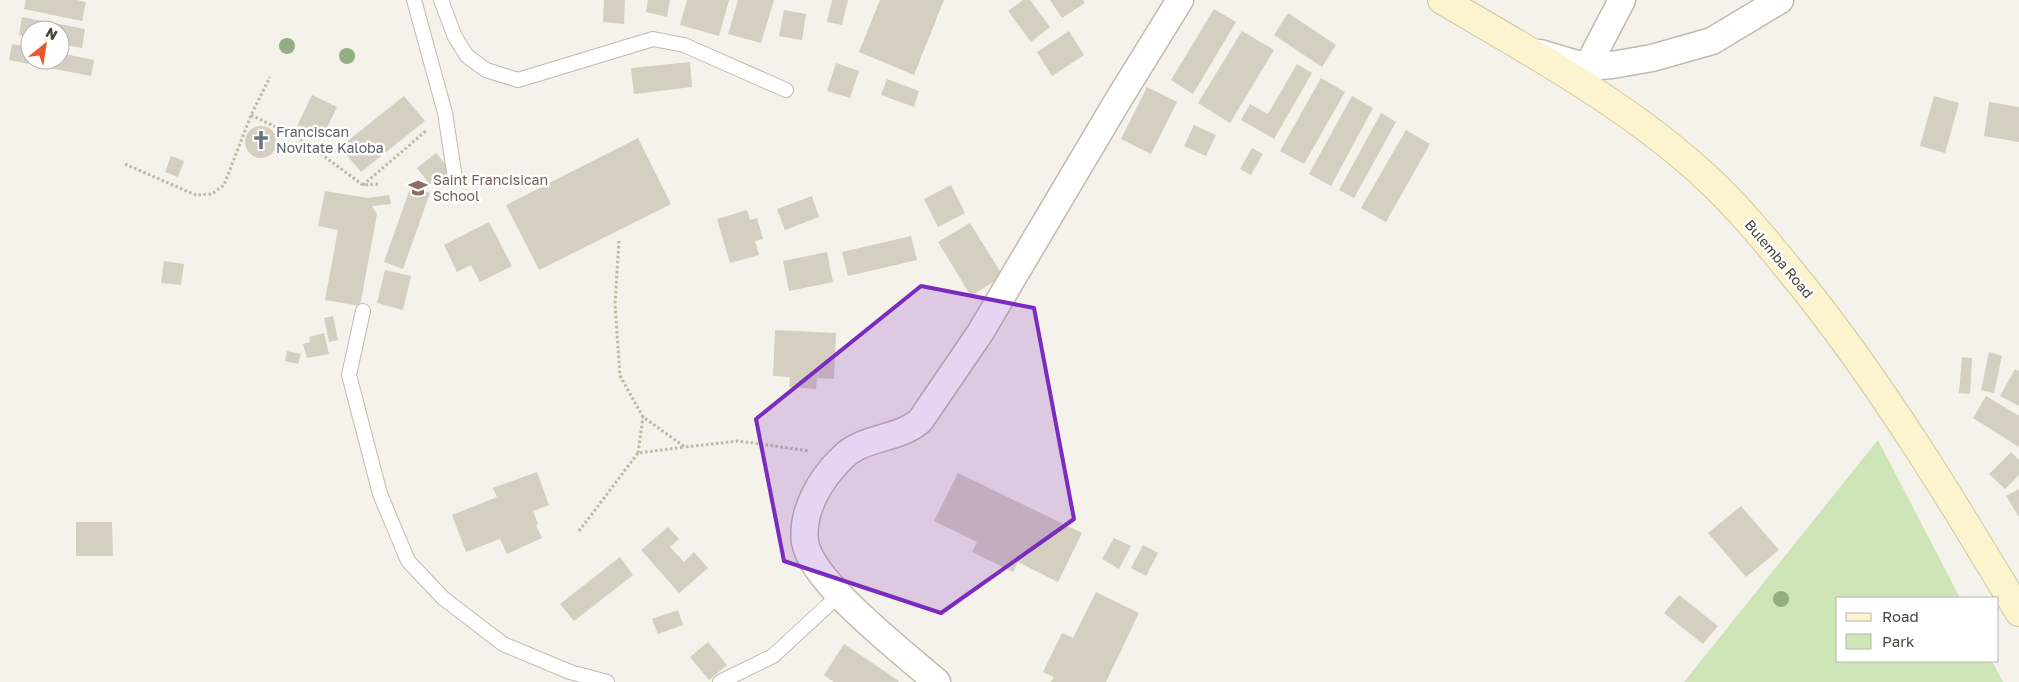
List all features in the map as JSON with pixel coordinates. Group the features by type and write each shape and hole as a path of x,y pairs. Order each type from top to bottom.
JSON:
{"main road":[{"name":"Bulemba Road","path":"1442,0 1522,47 1641,125 1709,180 1767,243 1830,319 1892,406 2019,612"}],"street":[{"path":"936,682 839,595 813,562 805,542 811,501 819,484 843,456 869,441 907,430 920,422 985,325 1117,102 1180,0"},
{"path":"1587,67 1622,0"},
{"path":"1522,47 1587,67 1652,58 1712,41 1780,0"}],"lane":[{"path":"414,0 445,113 455,178"},
{"path":"441,0 454,37 468,56 486,70 518,80 653,39 684,45 786,90"},
{"path":"363,311 349,375 380,494 408,561 443,598 503,644 570,672 607,682"},
{"path":"720,682 773,656 839,595"}],"path":[{"path":"124,164 196,195 212,194 224,185 251,115 270,77"},
{"path":"363,185 445,113"},
{"path":"251,115 299,138 363,185 378,184"},
{"path":"619,241 615,304 620,376 643,418 685,447"},
{"path":"580,531 638,453 643,418"},
{"path":"638,453 738,441 843,456"}],"highlighted area":[{"path":"921,286 1034,308 1074,519 941,613 784,561 756,419"}],"green space":[{"path":"1878,440 1959,597 1836,597 1836,662 1993,662 2003,682 1684,682"}],"building":[{"path":"26,0 77,0 86,2 82,21 24,9"},
{"path":"604,0 625,0 624,24 603,22"},
{"path":"648,0 670,0 667,17 646,12"},
{"path":"687,0 729,0 719,36 680,25"},
{"path":"738,0 774,0 761,43 728,34"},
{"path":"832,0 848,0 842,25 827,22"},
{"path":"880,0 944,0 914,75 859,52"},
{"path":"1023,0 1030,0 1050,27 1031,42 1008,11"},
{"path":"1050,0 1083,0 1085,3 1062,18"},
{"path":"1214,9 1236,22 1193,94 1171,80"},
{"path":"784,10 806,14 802,40 779,36"},
{"path":"1288,13 1336,45 1322,67 1274,35"},
{"path":"22,17 38,20 22,20"},
{"path":"70,26 85,29 82,48 70,46"},
{"path":"1069,31 1084,55 1052,76 1037,52"},
{"path":"1242,31 1274,50 1230,123 1198,103"},
{"path":"12,44 20,45 20,62 9,60"},
{"path":"70,55 94,60 91,76 60,70 70,70"},
{"path":"690,62 692,87 634,94 631,68"},
{"path":"836,63 859,71 850,98 827,91"},
{"path":"1297,64 1312,73 1274,139 1241,120 1250,104 1268,114"},
{"path":"1321,78 1345,92 1304,164 1280,151"},
{"path":"887,79 919,91 914,107 881,95"},
{"path":"1147,87 1177,102 1151,154 1121,139"},
{"path":"312,95 337,107 322,138 297,126"},
{"path":"404,96 425,121 361,172 340,147"},
{"path":"1352,96 1373,108 1331,186 1309,174"},
{"path":"1934,96 1959,103 1945,153 1920,146"},
{"path":"1989,102 2019,107 2019,142 1984,136"},
{"path":"1381,113 1396,122 1354,198 1339,190"},
{"path":"1194,125 1216,135 1206,156 1184,146"},
{"name":"Franciscan Novitate Kaloba","path":"261,126 273,130 277,142 273,154 261,158 249,154 245,142 249,130"},
{"path":"1406,130 1430,144 1386,222 1361,208"},
{"path":"638,138 671,204 539,270 506,205"},
{"path":"1252,148 1263,154 1251,175 1240,169"},
{"path":"436,153 450,170 431,186 417,168"},
{"path":"171,156 184,161 178,177 165,172"},
{"path":"951,185 965,213 938,227 924,199"},
{"path":"411,186 430,193 403,269 384,262"},
{"path":"325,191 368,198 389,195 391,204 372,206 377,214 360,306 325,300 338,230 318,226"},
{"path":"812,196 819,217 785,230 777,209"},
{"path":"747,210 750,220 757,218 763,239 755,241 759,255 730,263 717,219"},
{"path":"489,222 512,266 480,282 471,265 457,272 444,245"},
{"path":"970,223 1003,276 971,296 938,242"},
{"path":"911,236 917,260 848,276 842,252"},
{"path":"827,252 833,282 789,291 783,261"},
{"path":"164,261 184,264 181,285 161,283"},
{"path":"385,270 411,276 403,310 377,303"},
{"path":"333,316 338,340 329,342 324,318"},
{"path":"775,330 836,333 834,379 817,378 816,389 789,387 790,377 773,376"},
{"path":"324,333 329,354 307,358 303,344 310,342 309,337"},
{"path":"287,351 301,354 298,364 285,361"},
{"path":"1989,352 2002,356 1994,393 1981,390"},
{"path":"1962,357 1972,358 1970,394 1959,393"},
{"path":"2015,369 2019,371 2019,406 2000,396"},
{"path":"1986,396 2019,416 2019,447 1973,418"},
{"path":"2011,452 2019,460 2019,475 2005,489 1989,474"},
{"path":"537,472 549,505 533,511 538,524 536,525 542,538 507,554 500,539 466,552 452,515 497,497 493,488"},
{"path":"958,473 1082,533 1058,582 1018,562 1013,572 972,552 977,542 934,521"},
{"path":"2019,489 2019,517 2006,496"},
{"path":"1741,506 1779,550 1746,577 1708,533"},
{"path":"76,522 112,522 113,556 76,556"},
{"path":"668,527 679,539 670,547 684,562 694,552 708,568 679,593 641,550"},
{"path":"1114,538 1131,546 1119,569 1102,559"},
{"path":"1143,545 1158,553 1146,576 1131,568"},
{"path":"620,557 633,575 574,621 560,604"},
{"path":"1096,592 1139,613 1106,682 1051,682 1054,677 1043,672 1062,633 1073,638"},
{"path":"1679,595 1718,626 1703,644 1664,613"},
{"path":"678,610 683,625 658,634 652,619"},
{"path":"708,642 727,665 709,680 690,657"},
{"path":"844,644 899,681 834,682 824,675"}],"place":[{"name":"Franciscan Novitate Kaloba","path":"261,140"},
{"name":"Saint Francisican School","path":"418,188"}]}
